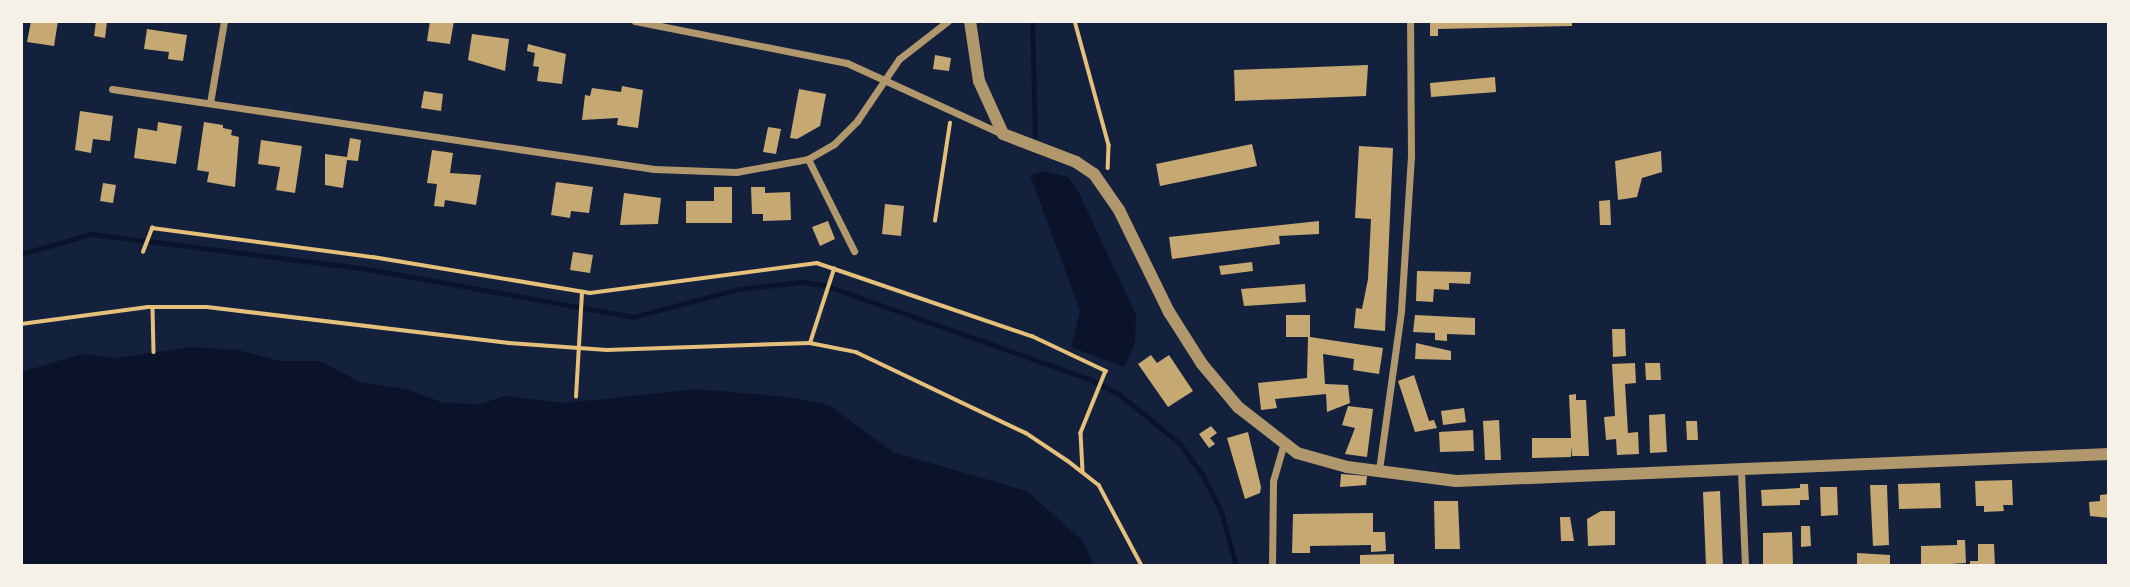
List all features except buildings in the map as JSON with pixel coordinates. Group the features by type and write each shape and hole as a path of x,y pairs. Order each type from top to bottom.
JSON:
{"street":[{"path":"210,103 224,21"},
{"path":"635,21 808,53 887,78 1003,134 1076,162 1107,191 1169,312 1202,364 1238,407 1283,445 1319,460 1456,481 2109,454"},
{"path":"112,89 654,169 736,172 808,159 834,144 887,78 899,58 948,21"},
{"path":"970,21 979,80 1003,134"},
{"path":"1379,470 1402,299 1411,157 1410,21"},
{"path":"808,159 853,251"},
{"path":"1272,566 1273,481 1283,445"},
{"path":"1741,470 1745,566"}],"path":[{"path":"1075,21 1109,145 1107,191"},
{"path":"935,221 952,110"},
{"path":"143,252 152,228 373,257 582,292 817,263 833,271 1032,336 1106,371 1090,402 1081,433 1084,473"},
{"path":"810,343 833,271"},
{"path":"576,397 576,348 582,292"},
{"path":"153,308 154,352"},
{"path":"21,324 153,308 257,310 392,330 576,348 691,350 810,343 856,352 897,368 1026,433 1084,473 1099,485 1120,518 1142,566"}],"water":[{"path":"1044,171 1068,177 1079,193 1136,315 1135,343 1124,367 1071,347 1080,311 1030,175"},
{"path":"191,347 238,350 280,361 320,361 360,382 406,389 444,403 481,404 504,396 564,403 697,389 789,397 829,405 893,452 1027,491 1083,541 1094,566 21,566 21,372 82,354 115,358"}],"waterway":[{"path":"1032,21 1035,135"},
{"path":"21,254 91,234 362,268 633,317 739,289 802,282 824,285 1089,379 1119,394 1180,444 1203,476 1221,511 1236,566"}]}
